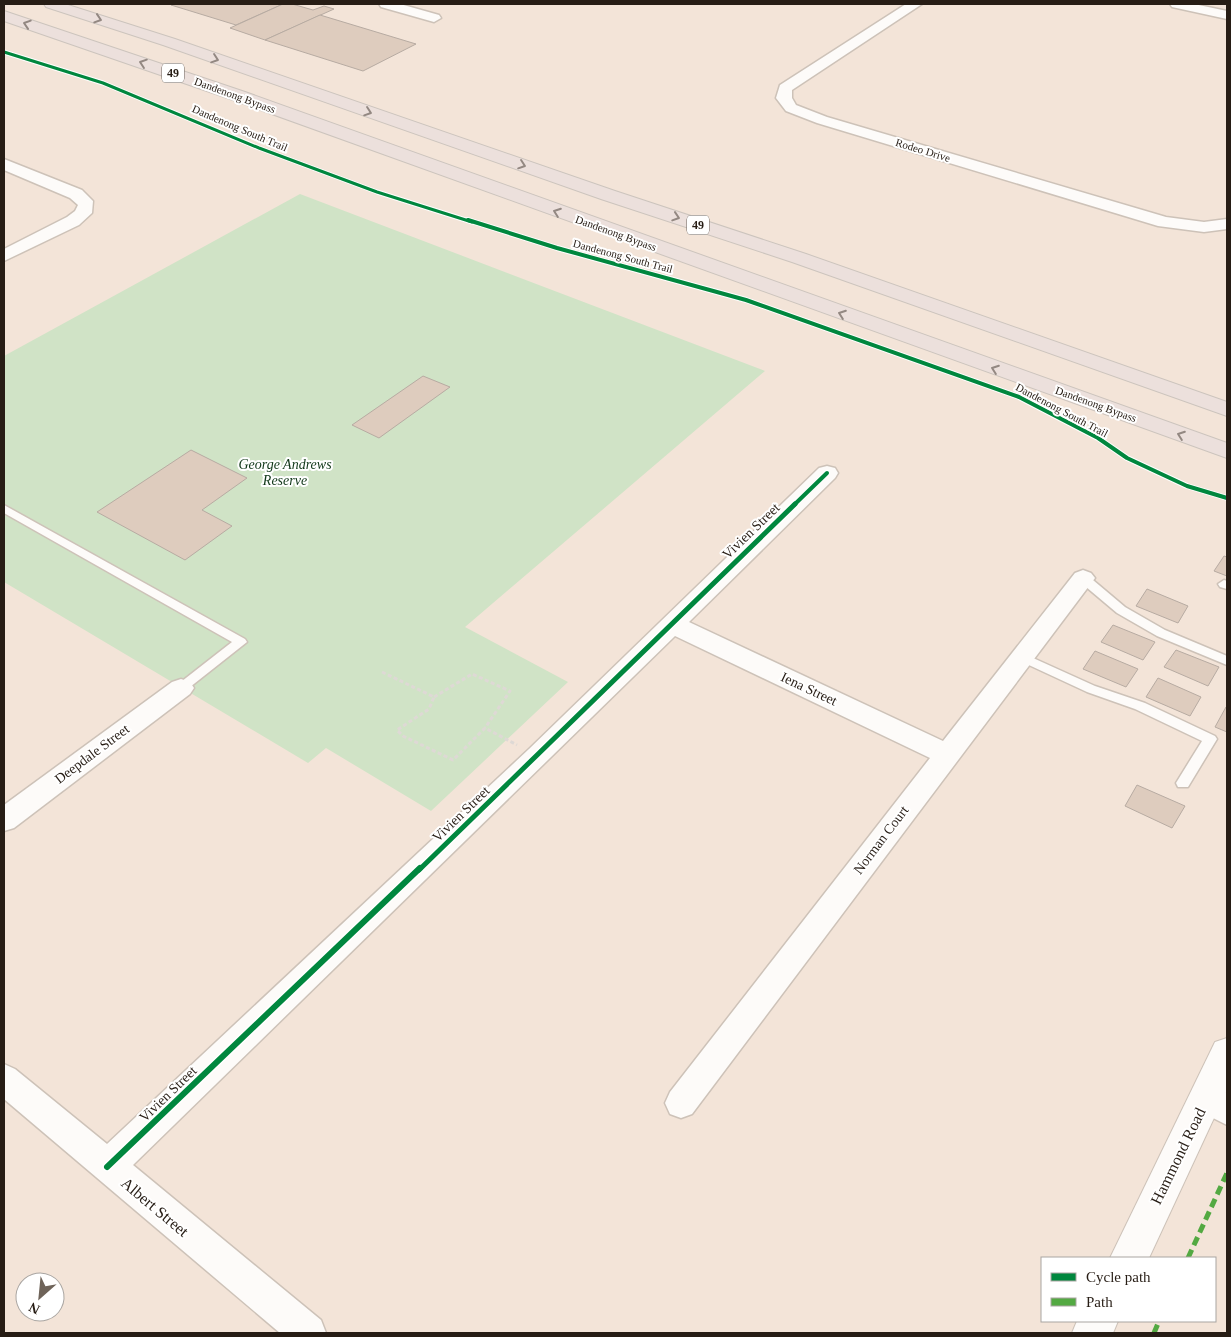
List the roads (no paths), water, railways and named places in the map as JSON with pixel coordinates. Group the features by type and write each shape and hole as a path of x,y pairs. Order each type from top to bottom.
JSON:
{"highway":[{"name":"Dandenong Bypass","path":"51,4 169,42 608,195 817,264 1227,409"},
{"name":"Dandenong Bypass","path":"4,16 239,96 1227,451"}],"main road":[{"name":"Hammond Road","path":"1129,1257 1217,1104 1227,1053"}],"street":[{"path":"386,4 434,18"},
{"name":"Rodeo Drive","path":"915,4 785,88 784,98 791,108 822,120 1164,222 1198,228 1218,227 1227,224"},
{"path":"1177,4 1227,15"},
{"path":"4,164 76,194 85,201 86,205 83,213 73,221 4,256"},
{"name":"Vivien Street","path":"107,1167 538,756 827,473"},
{"name":"Norman Court","path":"681,1103 1083,578"},
{"name":"Iena Street","path":"671,624 947,754"},
{"name":"Deepdale Street","path":"4,820 181,688"},
{"name":"Albert Street","path":"4,1079 308,1333"}],"lane":[{"path":"4,508 241,642 181,688"},
{"path":"1083,578 1121,610 1153,628 1227,661"},
{"path":"1022,657 1091,689 1140,706 1210,739 1183,783"}],"park label":[{"name":"George Andrews Reserve","path":"285,472"}]}
